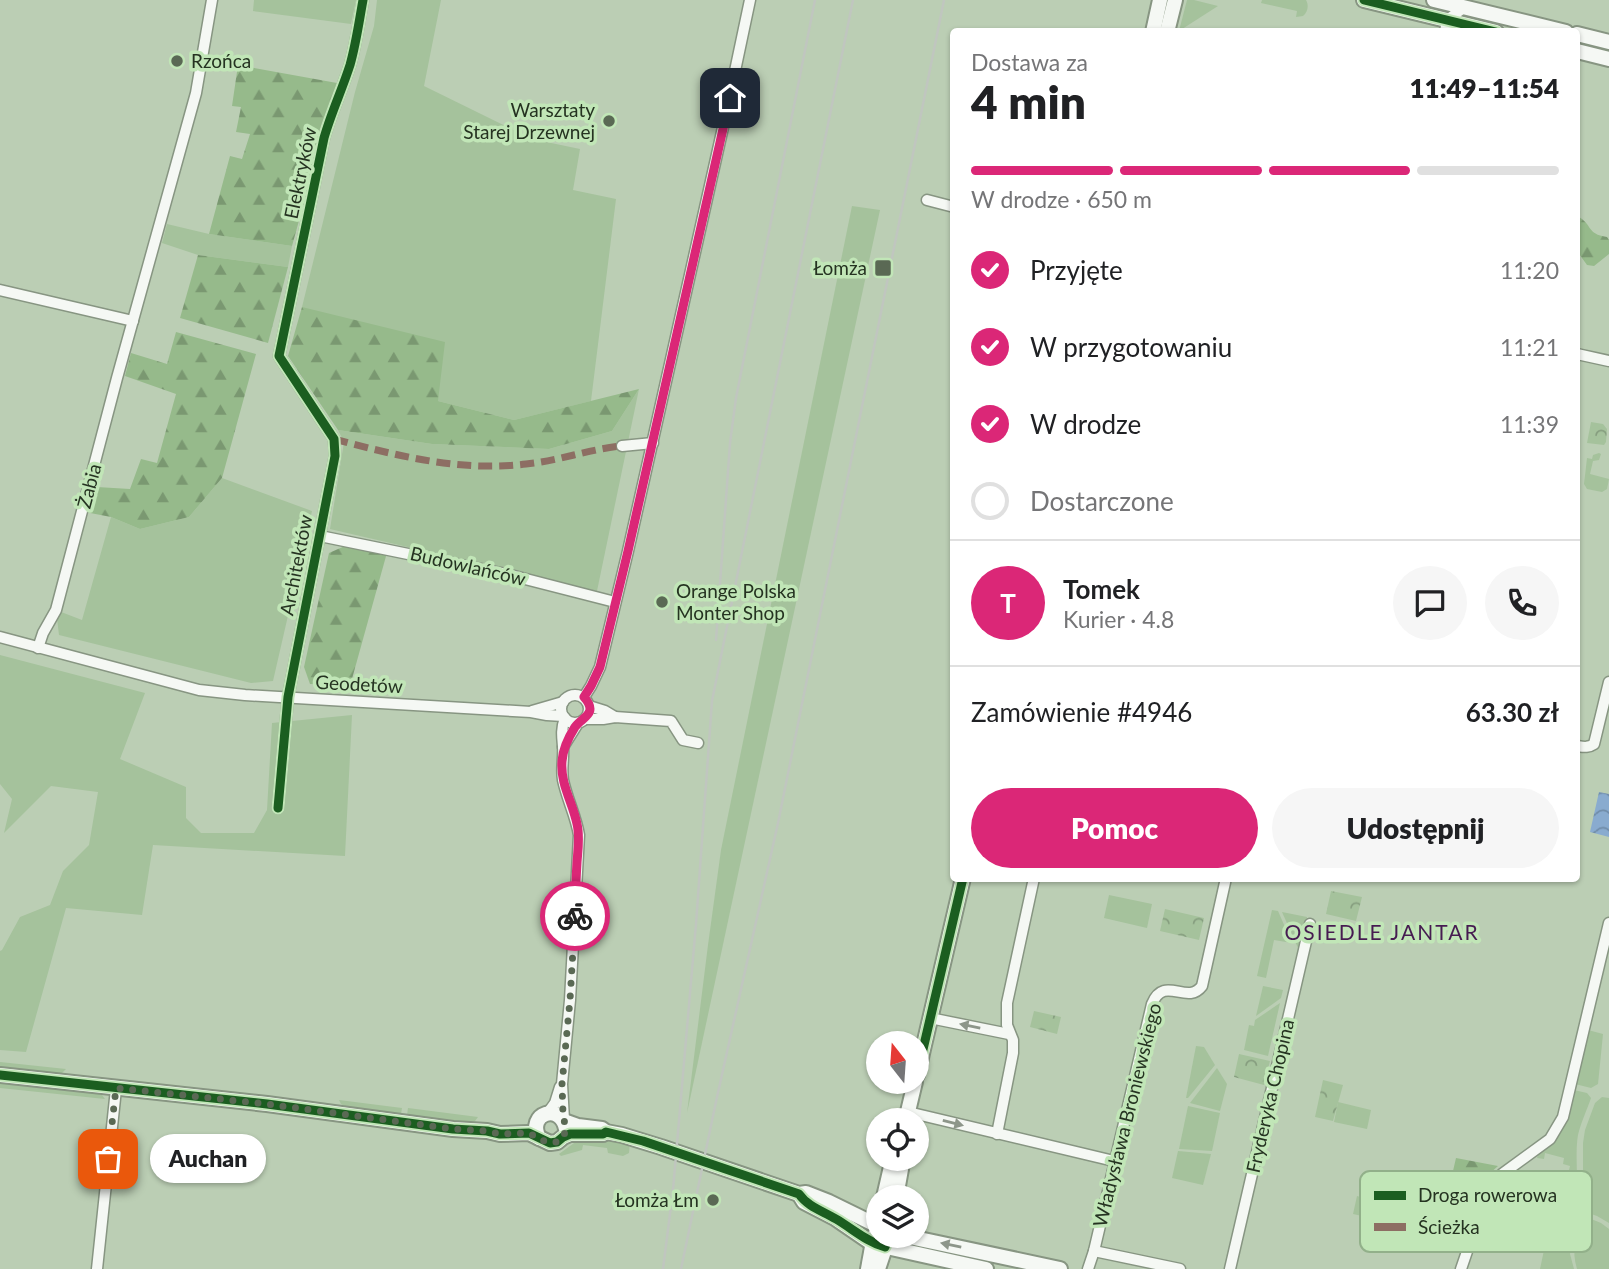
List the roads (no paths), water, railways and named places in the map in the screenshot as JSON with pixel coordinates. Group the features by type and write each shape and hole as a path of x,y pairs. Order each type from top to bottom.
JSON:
{"street":[{"name":"Żabia","path":"38,648 56,610 196,93 212,0"},
{"name":"Elektryków","path":"334,439 279,356 324,138 351,62 363,0"},
{"path":"563,748 588,715 587,702 591,686 600,667 653,443 750,0"},
{"path":"1154,28 1160,0"},
{"path":"1168,28 1175,0"},
{"path":"1364,0 1446,26"},
{"path":"1434,0 1443,10 1446,26"},
{"path":"1434,0 1550,28"},
{"path":"1446,26 1465,7"},
{"path":"1580,35 1609,42"},
{"path":"1580,52 1609,59"},
{"path":"927,200 950,206"},
{"path":"0,290 133,321"},
{"path":"1580,355 1609,361"},
{"name":"Architektów","path":"278,808 284,722 335,456 334,439"},
{"path":"622,446 653,443"},
{"name":"Budowlańców","path":"320,536 506,573 615,602"},
{"name":"Geodetów","path":"0,637 199,690 531,712 564,717"},
{"path":"1580,746 1594,744 1609,682"},
{"path":"615,717 575,695 566,698 561,709 568,721 615,717 671,721 683,740 698,743"},
{"path":"531,712 563,702"},
{"path":"563,1137 566,1130 562,1084 570,1000 579,839 577,822 561,770 564,717"},
{"path":"927,1031 962,882"},
{"path":"998,1134 1013,1053 1013,1040 1007,1025 1008,996 1033,882"},
{"name":"Władysława Broniewskiego","path":"1088,1269 1155,996 1170,990 1196,993 1202,986 1225,882"},
{"path":"1506,1171 1550,1139 1563,1117 1609,923"},
{"name":"Fryderyka Chopina","path":"1230,1269 1310,924"},
{"path":"930,1018 1009,1034"},
{"path":"0,1075 267,1104 453,1129 500,1134 529,1133 553,1143 570,1134 606,1132"},
{"path":"539,1138 536,1130 555,1103 562,1084"},
{"path":"97,1269 116,1088"},
{"path":"487,1131 526,1125 555,1114 571,1124 602,1129 643,1141 799,1194 806,1194 866,1219"},
{"path":"929,1120 1114,1161"},
{"path":"799,1194 804,1202 866,1234"},
{"path":"929,1241 1060,1269"},
{"path":"868,1269 879,1248"},
{"path":"878,1269 881,1248"},
{"path":"905,1248 986,1269"},
{"path":"1094,1251 1180,1269"},
{"path":"1461,1269 1467,1252"}],"water":[{"path":"1599,792 1609,794 1609,837 1590,832"}],"railway":[{"path":"716,640 730,443 736,398 815,0"},
{"path":"663,1269 673,1190 696,924 712,701 853,0"},
{"path":"681,1269 778,823 944,0"}],"place":[{"name":"Rzońca","path":"177,61"},
{"name":"Warsztaty Starej Drzewnej","path":"609,121"},
{"name":"Łomża","path":"883,268"},
{"name":"Orange Polska Monter Shop","path":"662,602"},
{"name":"Auchan","path":"108,1159"},
{"name":"Łomża Łm","path":"713,1200"}],"district":[{"name":"OSIEDLE JANTAR","path":"1382,933"}]}
